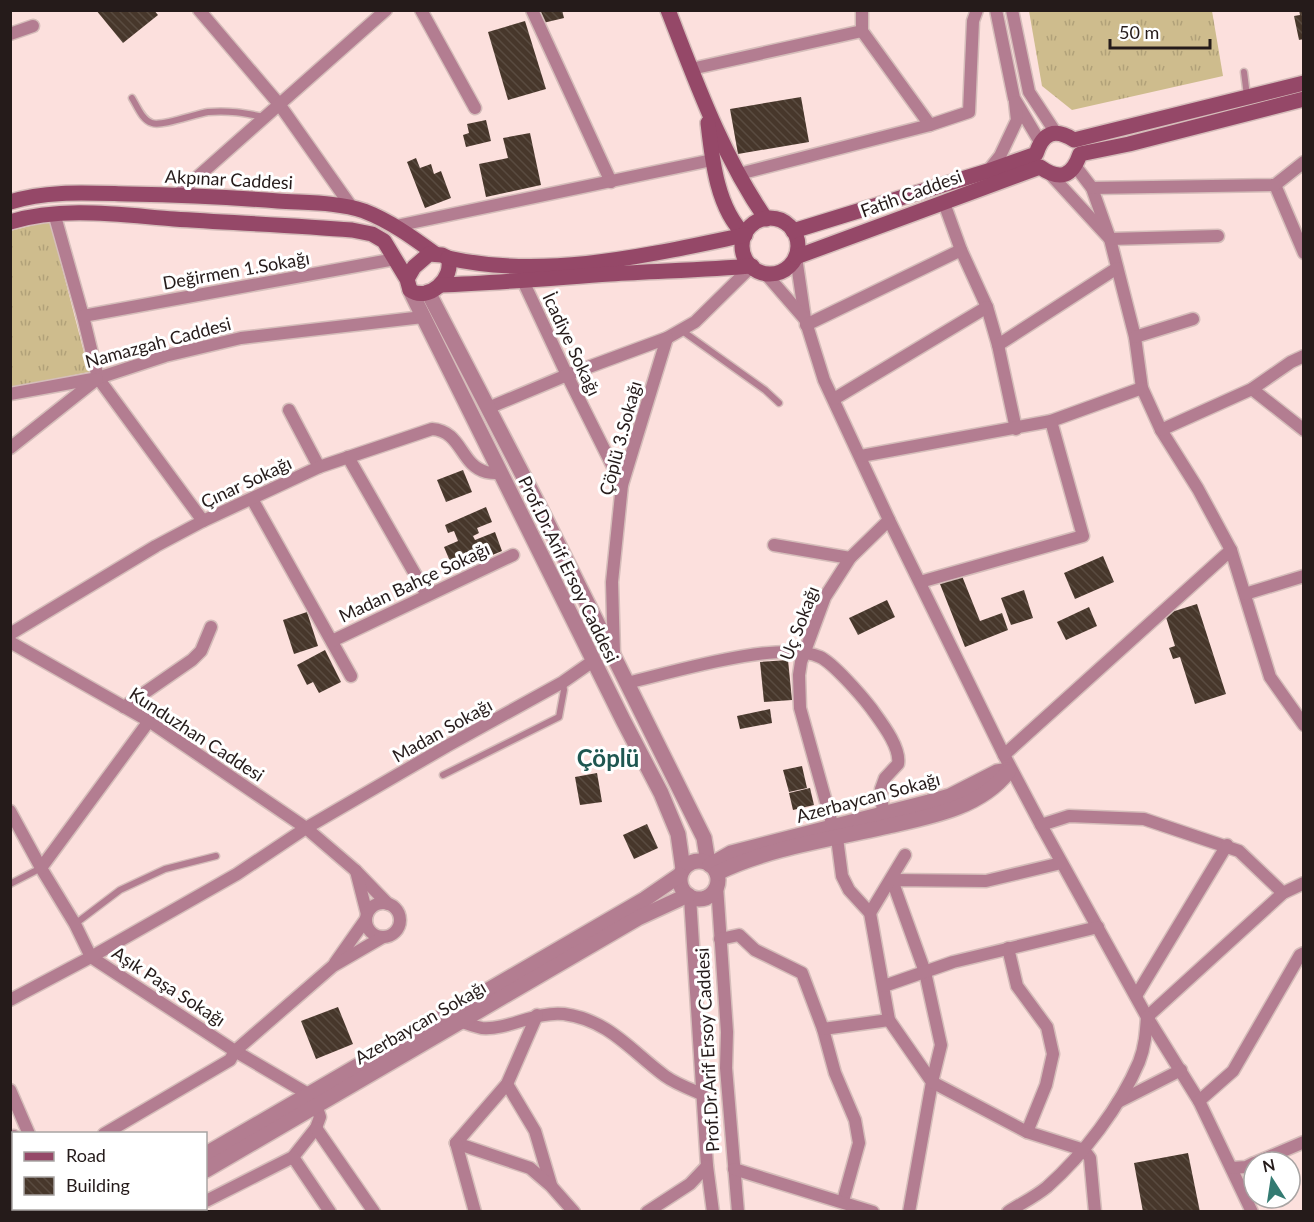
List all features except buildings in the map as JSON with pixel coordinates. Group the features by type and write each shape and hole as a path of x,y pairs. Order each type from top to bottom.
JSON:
{"main road":[{"path":"668,10 706,111 747,192 766,219"},
{"name":"Fatih Caddesi","path":"794,231 988,171 1042,159 1065,175 1077,154 1247,97 1304,83"},
{"name":"Fatih Caddesi","path":"1077,154 1129,144 1304,99"},
{"path":"706,111 712,160 728,215 745,235"},
{"path":"1056,133 1063,133 1077,154"},
{"name":"Fatih Caddesi","path":"796,257 944,202 1042,159 1050,134 1056,133"},
{"name":"Akpınar Caddesi","path":"10,202 28,197 56,194 177,195 353,208 396,226 441,256 516,268 568,265 690,248 745,235"},
{"path":"10,222 25,217 54,213 138,215 352,230 372,234 384,241 408,284 420,294 434,288 609,274 759,270 775,274 791,265 798,248 794,231 780,220 766,219 754,223 745,235 742,247 744,256 759,270"},
{"path":"408,284 409,273 421,259 441,256 450,269 434,288"}],"street":[{"path":"177,195 386,10"},
{"path":"421,10 475,108"},
{"path":"532,10 611,182"},
{"path":"862,10 862,31 930,125"},
{"path":"739,174 930,125 969,112 973,21 977,10"},
{"path":"988,171 1000,156 1017,120 996,10"},
{"path":"1012,10 1029,92 1056,133"},
{"path":"206,13 279,104 353,208"},
{"path":"10,34 33,26"},
{"path":"691,69 862,31"},
{"path":"1014,98 1042,159 1110,239"},
{"path":"1077,154 1110,239 1135,337 1142,388 1161,430 1198,489 1231,550 1270,677 1304,725"},
{"path":"396,226 712,160"},
{"path":"1092,188 1275,185 1304,162"},
{"path":"1275,185 1304,253"},
{"path":"944,202 961,250 987,307 998,345 1016,429"},
{"path":"54,213 98,378 203,521"},
{"path":"1110,239 1218,236"},
{"path":"806,322 961,250"},
{"path":"796,257 806,322 824,380 889,520 1004,755 1147,1017 1199,1101 1252,1212"},
{"name":"Değirmen 1.Sokağı","path":"83,316 395,259"},
{"path":"998,345 1117,268"},
{"path":"488,408 567,375 667,338 694,322 759,270 806,322"},
{"name":"İcadiye Sokağı","path":"523,281 622,485"},
{"name":"Prof.Dr.Arif Ersoy Caddesi","path":"408,284 593,661 661,793 678,834 682,872"},
{"name":"Prof.Dr.Arif Ersoy Caddesi","path":"434,288 488,408 704,838 713,872 720,939 727,1032 726,1068 738,1212"},
{"path":"834,399 987,307"},
{"name":"Namazgah Caddesi","path":"10,394 98,378 165,356 241,338 423,317"},
{"path":"1135,337 1193,319"},
{"name":"Çöplü 3.Sokağı","path":"615,658 612,582 622,485 667,338"},
{"path":"1161,430 1252,389 1291,362 1304,356"},
{"path":"10,448 98,378"},
{"path":"861,456 1051,421 1142,388"},
{"path":"1252,389 1304,430"},
{"path":"289,410 319,467"},
{"path":"920,582 1083,536 1051,421"},
{"name":"Çınar Sokağı","path":"10,634 156,546 203,521 319,467 432,429 441,429 448,433 470,461 485,472 500,473"},
{"path":"348,457 427,595"},
{"name":"Madan Bahçe Sokağı","path":"252,499 351,676"},
{"name":"Uç Sokağı","path":"870,913 849,890 842,876 835,832 800,708 799,675 804,653 825,597 850,558 889,520"},
{"path":"774,545 850,558"},
{"path":"1004,755 1231,550"},
{"name":"Madan Bahçe Sokağı","path":"332,641 513,555"},
{"path":"1245,594 1304,576"},
{"path":"124,707 192,660 201,651 211,627"},
{"name":"Kunduzhan Caddesi","path":"10,642 148,721 306,828 355,870 388,904"},
{"path":"627,683 740,656 778,652 804,653 822,657 862,696 898,751 898,764 885,778 880,789 883,814"},
{"name":"Madan Sokağı","path":"10,1000 237,874 306,828 563,682 593,661"},
{"path":"41,868 148,721"},
{"name":"Azerbaycan Sokağı","path":"713,872 883,814 950,796 997,772 1010,770 1003,779 986,791 956,808 835,832"},
{"name":"Aşık Paşa Sokağı","path":"10,811 75,924 91,957 312,1100"},
{"path":"1041,825 1069,816 1144,819 1227,845 1239,851 1283,893"},
{"path":"1136,996 1227,845"},
{"path":"905,855 870,913 889,1020 932,1082 1027,1132 1084,1149 1090,1158 1095,1212"},
{"path":"695,861 713,872 709,896 703,899 689,896 681,889 682,872 689,863 695,861"},
{"path":"892,880 986,881 1061,863"},
{"path":"355,870 369,930 383,937"},
{"name":"Azerbaycan Sokağı","path":"207,1169 312,1100 645,899 682,872"},
{"path":"892,880 925,972 941,1045 932,1082 909,1212"},
{"path":"1008,1212 1045,1189 1084,1149 1118,1102 1139,1063 1147,1017 1283,893 1304,883"},
{"name":"Prof.Dr.Arif Ersoy Caddesi","path":"689,896 707,1166 713,1212"},
{"name":"Azerbaycan Sokağı","path":"207,1154 459,1021 638,918 689,896"},
{"path":"107,1132 230,1060 235,1051 333,966 383,937 393,934 399,924 399,913 396,908 388,904 374,906 333,966"},
{"path":"884,986 1008,948 1098,927"},
{"path":"720,939 739,935 755,950 802,973 823,1029 835,1073 855,1120 859,1143 843,1201"},
{"path":"1008,948 1017,986 1047,1027 1053,1054 1046,1085 1027,1132"},
{"path":"1199,1101 1233,1071 1300,955 1304,953"},
{"path":"459,1021 482,1028 495,1027 537,1015 563,1014 598,1023 629,1044 667,1078 702,1094"},
{"path":"456,1143 507,1084 537,1015"},
{"path":"823,1029 889,1020"},
{"path":"1118,1102 1181,1070"},
{"path":"507,1084 536,1131 551,1186"},
{"path":"10,1090 25,1132"},
{"path":"207,1200 293,1157 316,1128 320,1117 312,1100"},
{"path":"316,1128 374,1212"},
{"path":"1286,1150 1304,1142"},
{"path":"456,1143 530,1168 551,1186 574,1212"},
{"path":"456,1143 475,1212"},
{"path":"293,1157 330,1212"},
{"path":"647,1212 690,1184 707,1166"},
{"path":"1232,1168 1242,1167"},
{"path":"734,1169 873,1212"}],"lane":[{"path":"1244,72 1247,97"},
{"path":"132,98 145,119 157,124 194,114 222,111 237,111 264,117"},
{"path":"680,330 765,390 779,403"},
{"path":"443,776 559,717 564,690 563,682"},
{"path":"75,924 120,890 165,869 216,856"},
{"path":"10,884 41,868"}],"green space":[{"path":"1029,11 1212,11 1223,76 1072,110 1042,86"},
{"path":"50,221 89,372 11,388 10,231"}],"district":[{"name":"Çöplü","path":"608,757"}]}
